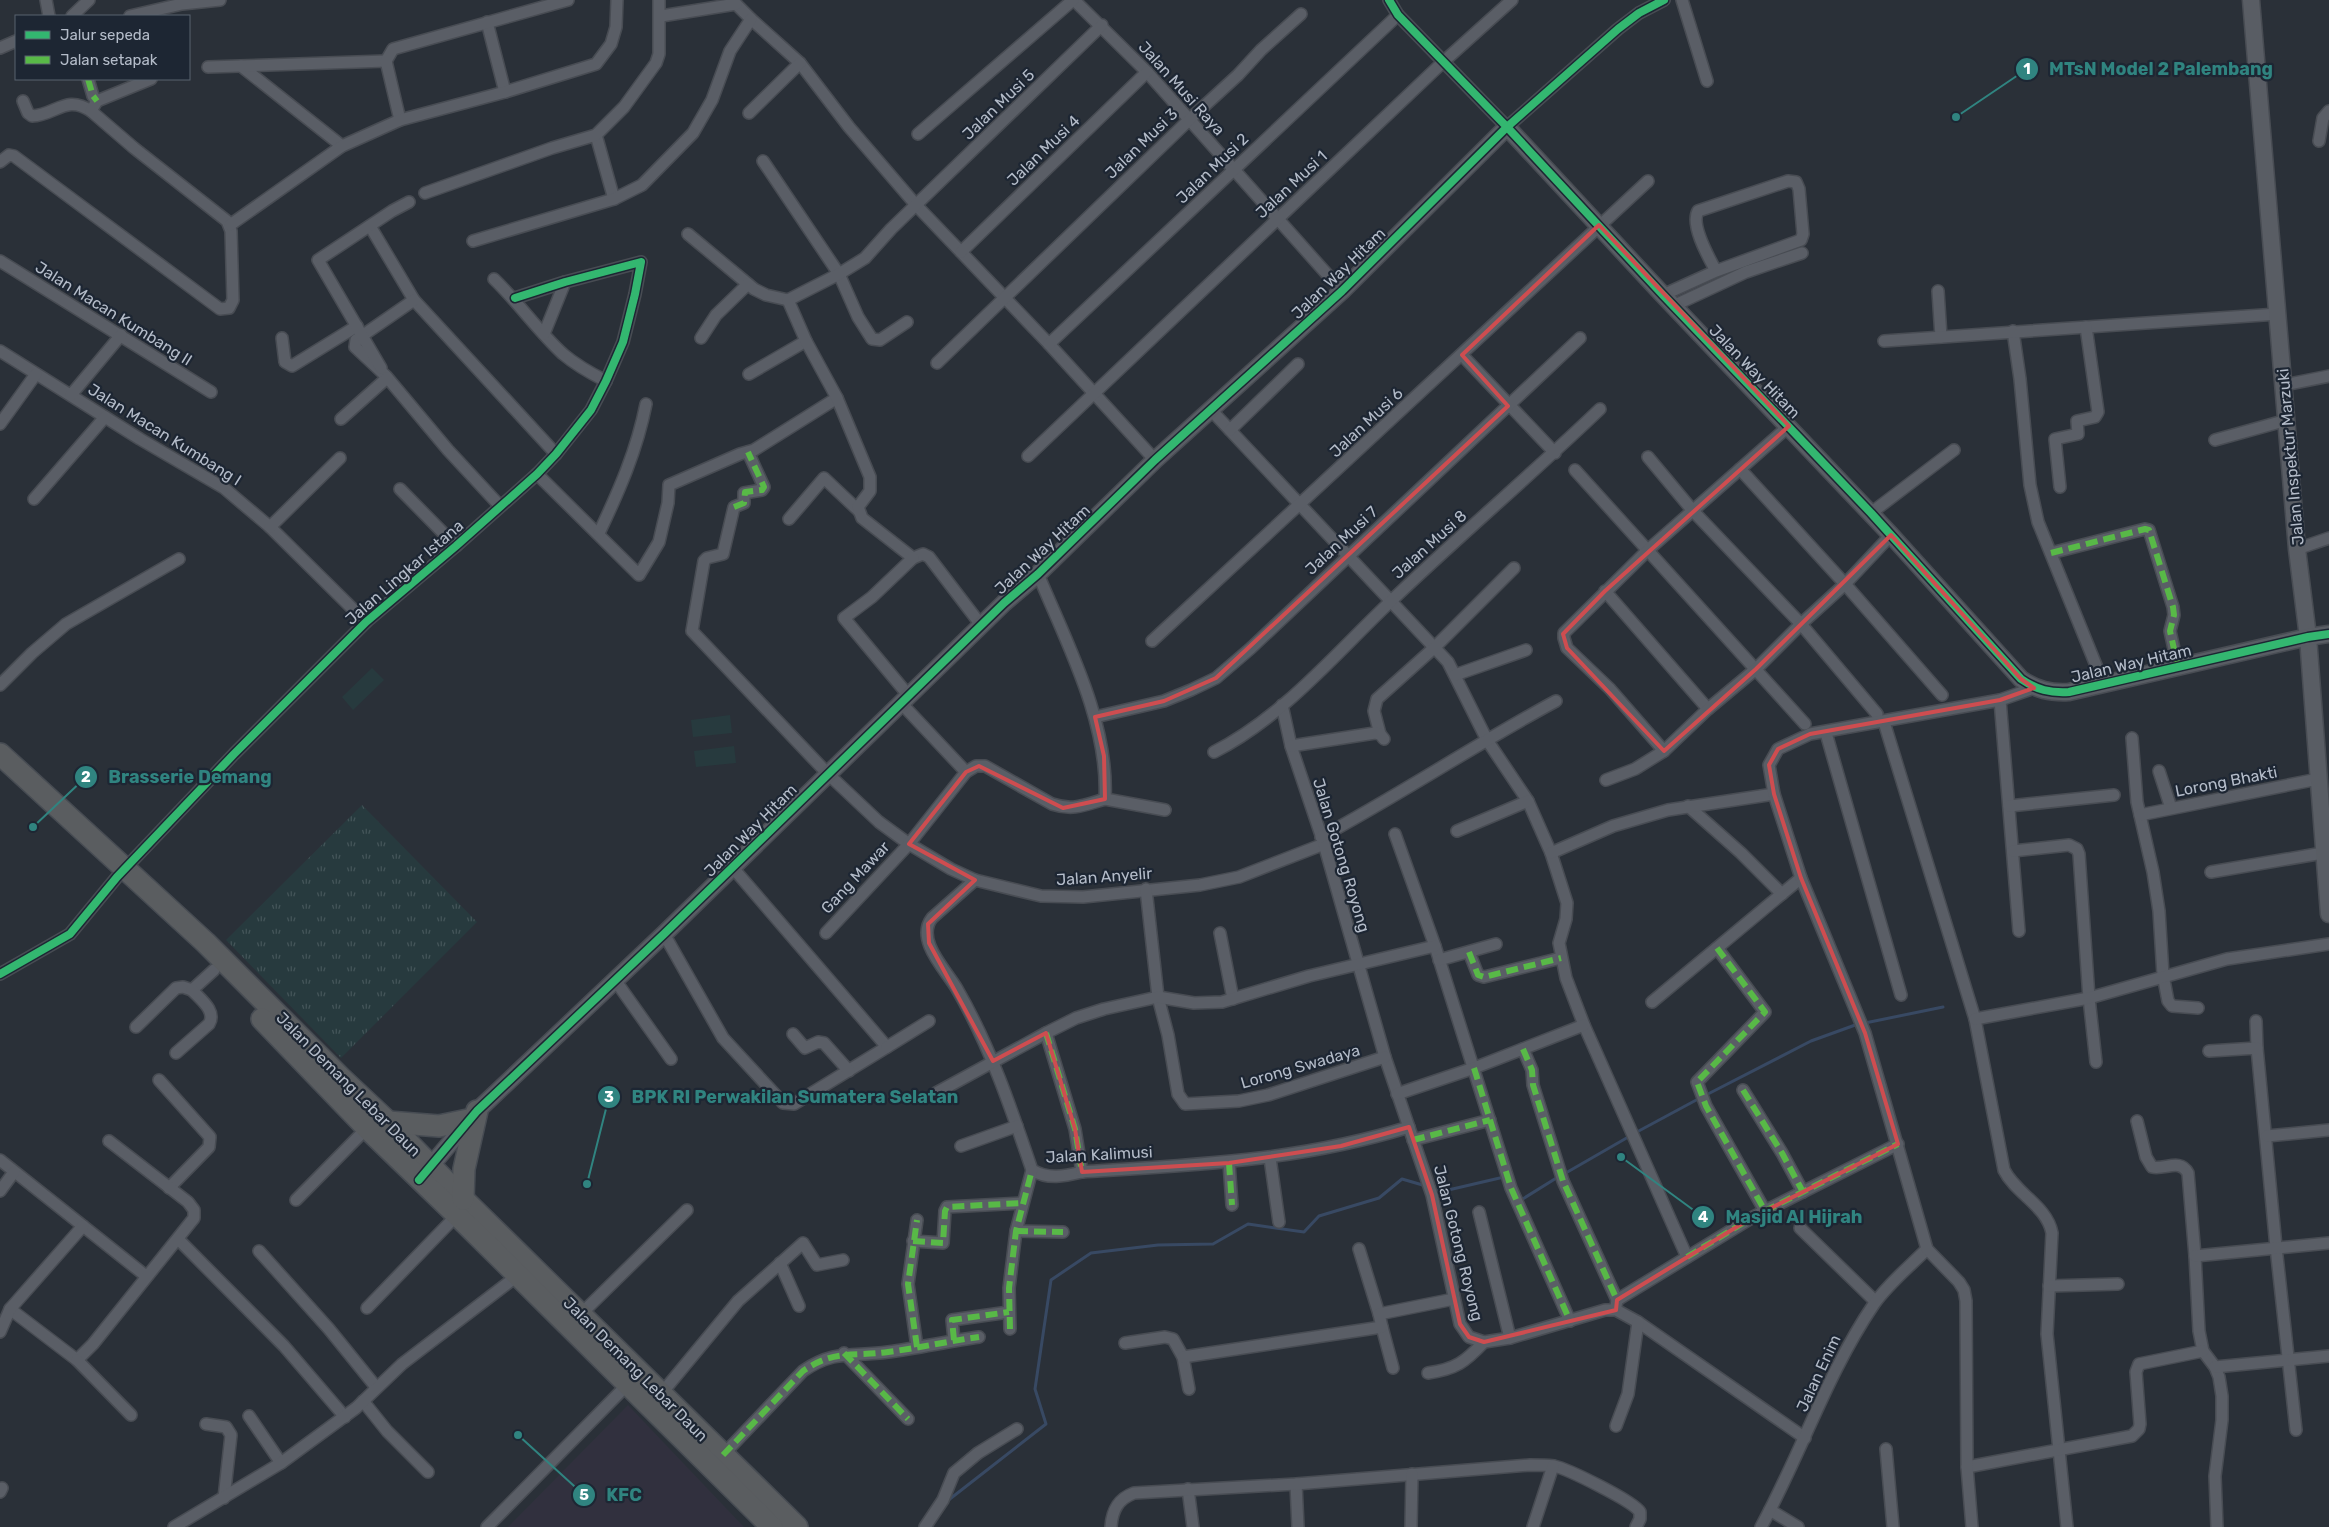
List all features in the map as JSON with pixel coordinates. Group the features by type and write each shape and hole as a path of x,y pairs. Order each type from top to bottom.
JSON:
{"highway":[{"name":"Jalan Demang Lebar Daun","path":"0,754 121,873 367,1128 425,1173 524,1270 628,1384 797,1527"},
{"name":"Jalan Demang Lebar Daun","path":"0,770 206,943 341,1078 388,1122 425,1173"},
{"path":"388,1122 439,1126 472,1116 460,1207"},
{"name":"Jalan Demang Lebar Daun","path":"524,1270 580,1315 662,1394 772,1527"}],"street":[{"path":"46,0 49,15"},
{"path":"77,15 89,0"},
{"path":"134,15 182,4 220,0"},
{"path":"400,120 386,61 389,53 397,48 568,0"},
{"path":"230,225 342,146 400,120 505,92 596,64 611,44 616,28 617,0"},
{"path":"425,193 438,187 596,135 613,121 656,64 659,54 661,16 659,0"},
{"path":"918,134 1074,0"},
{"name":"Jalan Musi Raya","path":"1074,0 1102,25 1148,72 1342,291"},
{"path":"1389,0 1398,15 1507,128 1618,29 1639,13 1664,0"},
{"name":"Jalan Musi 1","path":"1028,456 1444,62 1512,0"},
{"path":"1682,0 1707,81"},
{"name":"Jalan Inspektur Marzuki","path":"2251,0 2297,549 2308,637 2322,787 2325,824 2323,854 2329,914"},
{"path":"661,16 734,2 750,20 800,63 849,127 916,205 1049,344 1155,460"},
{"name":"Jalan Musi 3","path":"937,363 1301,14"},
{"name":"Jalan Musi 2","path":"1049,344 1398,15"},
{"path":"473,241 614,199 642,185 693,133 712,100 730,51 750,20"},
{"path":"487,22 505,92"},
{"name":"Jalan Musi 5","path":"788,300 839,274 874,250 916,205 1102,25"},
{"path":"0,48 15,41"},
{"path":"208,67 386,61"},
{"path":"749,113 800,63"},
{"path":"241,66 342,146"},
{"name":"Jalan Musi 4","path":"961,252 1148,72"},
{"path":"0,162 9,155 14,156 128,242 223,310 229,308 233,300 230,225 224,217 134,148 94,106 88,80"},
{"path":"23,101 28,113 32,116 69,103 85,107 94,106 149,80"},
{"path":"2319,141 2323,118 2329,111"},
{"name":"Jalan Way Hitam","path":"425,1173 472,1116 664,934 981,625 1038,574 1155,460 1342,291 1507,128 1668,301 1871,513 2021,679 2034,688 2053,693 2069,692 2308,637 2329,634"},
{"path":"596,135 614,199"},
{"path":"762,161 839,274 858,316 874,340 880,340 907,322"},
{"name":"Jalan Musi 6","path":"1152,641 1648,181"},
{"path":"1668,301 1716,271 1801,240 1803,234 1799,189 1796,182 1788,181 1698,211 1695,220 1704,249 1716,271"},
{"path":"410,202 318,260 386,377 448,450 500,506"},
{"path":"370,226 414,300 556,454"},
{"path":"688,234 761,293 788,300 806,341 837,398 872,483 870,491 859,504 862,518 912,558"},
{"path":"1668,301 1802,253"},
{"name":"Jalan Macan Kumbang II","path":"0,261 211,392"},
{"name":"Jalan Lingkar Istana","path":"0,974 70,934 121,873 234,754 366,622 456,546 537,474 556,454 591,410 606,381 622,342 635,294 641,262 565,282"},
{"path":"494,278 515,298 544,334 572,361 606,381"},
{"path":"515,298 565,282"},
{"path":"544,334 565,282"},
{"path":"701,338 716,315 748,284"},
{"path":"1938,291 1941,337"},
{"path":"282,338 285,362 292,366 360,331 414,300"},
{"path":"1884,341 2278,314"},
{"path":"2060,487 2055,439 2079,433 2077,421 2095,417 2098,412 2086,327"},
{"path":"2013,331 2020,379 2030,484 2038,522 2104,685"},
{"path":"71,395 121,335"},
{"name":"Jalan Musi 7","path":"1095,718 1164,701 1216,678 1251,648 1580,338"},
{"path":"749,374 806,341"},
{"name":"Jalan Macan Kumbang I","path":"0,351 105,417 224,488 270,526 366,622"},
{"path":"1462,355 1508,406 1555,453"},
{"path":"1230,430 1298,364"},
{"path":"0,424 36,374"},
{"path":"2284,385 2329,376"},
{"path":"341,419 386,377"},
{"path":"537,474 599,533 639,575 659,542 668,503 669,486 754,450 837,398"},
{"path":"599,533 633,456 640,436 646,404"},
{"name":"Jalan Musi 8","path":"1214,752 1236,741 1282,705 1391,600 1555,453 1600,409"},
{"path":"1211,410 1448,662 1487,740 1528,801 1551,853 1567,903 1566,919 1559,939 1561,958 1584,1025 1687,1257"},
{"path":"34,499 105,417"},
{"path":"2215,440 2287,420"},
{"path":"1664,751 1610,689 1567,648 1564,632 1648,550 1789,426"},
{"path":"1871,513 1954,450"},
{"path":"744,453 764,488 744,493 744,503 734,507 723,554 707,558 704,561 692,631 828,773"},
{"path":"1648,456 1693,511 1801,624 1881,718 1975,1019 2004,1170 2015,1189 2046,1216 2052,1232 2047,1334 2067,1527"},
{"path":"270,526 340,458"},
{"path":"1575,470 1805,724"},
{"path":"1740,470 1846,584 1942,695"},
{"path":"789,519 824,478 859,510"},
{"path":"400,489 456,546"},
{"path":"2051,553 2145,529 2149,530 2173,607 2174,615 2170,631 2178,667"},
{"path":"1606,780 1635,769 1664,751 1708,709 1756,669 1801,624 1846,584 1891,535"},
{"path":"2297,549 2329,538"},
{"path":"981,625 929,557 923,554 912,558 872,596 844,618 905,699 966,772 976,766 985,766 1052,804 1063,808 1071,809 1105,799 1165,810"},
{"path":"0,685 32,653 66,624 179,560"},
{"path":"1292,746 1382,737 1374,711 1377,698 1435,647 1514,568"},
{"path":"1038,574 1095,718 1104,756 1106,775 1105,799"},
{"path":"1605,591 1708,709"},
{"path":"1455,676 1526,650"},
{"path":"1972,1527 1967,1467 1965,1296 1959,1282 1927,1249 1865,1034 1801,878 1774,794 1770,765 1778,749 1810,734 1826,733 1881,718 2000,700 2034,688"},
{"path":"2000,700 2019,931"},
{"name":"Jalan Anyelir","path":"828,773 879,822 909,844 951,869 975,880 1041,896 1092,896 1224,882 1323,841 1487,740 1556,701"},
{"name":"Jalan Gotong Royong","path":"1282,705 1292,746 1323,841 1385,1057 1432,1195 1460,1324 1465,1332 1474,1340 1484,1342 1510,1338 1570,1321 1616,1305"},
{"path":"1826,733 1901,995"},
{"path":"2132,738 2133,778 2153,872 2159,911 2163,976 2170,1004 2176,1007 2198,1008"},
{"path":"2159,770 2171,808"},
{"name":"Gang Mawar","path":"826,933 909,844 966,772"},
{"name":"Lorong Bhakti","path":"2140,815 2171,808 2322,787"},
{"path":"1551,853 1613,826 1688,806 1774,794"},
{"path":"2009,806 2114,795"},
{"path":"1457,831 1528,801"},
{"path":"1688,806 1741,853 1782,894"},
{"path":"1395,834 1435,946 1511,1188 1570,1321"},
{"path":"2013,851 2069,845 2077,850 2079,854 2089,998 2096,1062"},
{"path":"2211,872 2323,854"},
{"path":"732,868 887,1047"},
{"path":"1652,1002 1801,878"},
{"name":"Jalan Kalimusi","path":"975,880 932,918 928,924 927,937 933,952 957,988 992,1061 1032,1170 1045,1176 1066,1176 1082,1172 1229,1163 1341,1146 1409,1127"},
{"path":"1146,889 1158,997"},
{"path":"1220,933 1233,999"},
{"path":"664,934 723,1038 783,1103 794,1104 929,1021"},
{"path":"1439,960 1496,944"},
{"path":"1975,1019 2089,998 2227,959 2329,944"},
{"path":"936,1093 1046,1032 1076,1018 1104,1009 1158,997 1210,1004 1435,946"},
{"path":"1717,948 1764,1012 1697,1082 1699,1092 1706,1106 1765,1211"},
{"path":"1469,952 1478,975 1484,977 1561,958"},
{"path":"192,990 214,970"},
{"path":"615,980 671,1060"},
{"path":"136,1027 176,988 183,987 192,990 211,1012 212,1019 210,1024 176,1053"},
{"name":"Lorong Swadaya","path":"1158,997 1170,1043 1178,1094 1185,1104 1239,1101 1268,1095 1385,1057"},
{"path":"2256,1021 2276,1246 2296,1430"},
{"path":"1397,1094 1474,1068 1584,1025"},
{"path":"1046,1032 1075,1129 1082,1172"},
{"path":"793,1034 805,1048 818,1042 824,1042 849,1071"},
{"path":"2209,1051 2258,1048"},
{"path":"1523,1049 1532,1070 1533,1085 1562,1177 1616,1305 1805,1438"},
{"path":"158,1080 209,1135 210,1139 209,1147 168,1188"},
{"path":"1743,1090 1803,1192"},
{"path":"1413,1140 1490,1120"},
{"path":"2138,1121 2146,1157 2152,1167 2178,1165 2183,1166 2188,1173 2199,1331 2203,1351 2215,1367 2222,1396 2222,1420 2215,1476 2217,1527"},
{"path":"961,1146 1017,1126"},
{"path":"296,1200 367,1128"},
{"path":"2267,1136 2329,1130"},
{"path":"77,1360 93,1344 146,1276 178,1239 194,1218 195,1213 188,1202 109,1140"},
{"path":"1616,1305 1687,1257 1765,1211 1898,1144"},
{"path":"1270,1158 1279,1222"},
{"path":"0,1160 146,1276"},
{"path":"1229,1163 1232,1205"},
{"path":"1010,1329 1009,1288 1016,1231 1032,1170"},
{"path":"0,1192 14,1172"},
{"path":"913,1241 943,1242 944,1215 947,1207 1022,1203"},
{"path":"367,1308 460,1207"},
{"path":"580,1315 687,1210"},
{"path":"1479,1212 1510,1338"},
{"path":"917,1220 908,1284 917,1347"},
{"path":"0,1332 10,1308 83,1226"},
{"path":"1800,1228 1875,1301"},
{"path":"1016,1231 1063,1232"},
{"path":"178,1239 284,1346 345,1417"},
{"path":"662,1394 738,1301 803,1243 817,1265 843,1260"},
{"path":"2195,1256 2276,1246 2329,1243"},
{"path":"1359,1249 1393,1368"},
{"name":"Jalan Enim","path":"1760,1527 1805,1438 1847,1346 1875,1301 1927,1249"},
{"path":"258,1251 329,1329 376,1387"},
{"path":"780,1264 800,1306"},
{"path":"174,1527 282,1463 345,1417 402,1364 524,1270"},
{"path":"2049,1286 2118,1284"},
{"path":"1378,1314 1454,1299"},
{"path":"10,1308 77,1360 131,1415"},
{"path":"954,1340 952,1320 1009,1312"},
{"path":"1616,1426 1628,1394 1638,1322"},
{"path":"1183,1357 1382,1327"},
{"path":"717,1461 803,1371 816,1362 844,1353 887,1352 979,1337"},
{"path":"1125,1343 1169,1337 1174,1341 1183,1357 1189,1389"},
{"path":"1428,1373 1451,1369 1462,1364 1484,1342"},
{"path":"1967,1467 2058,1451 2136,1434 2140,1424 2136,1372 2139,1364 2203,1351"},
{"path":"844,1353 908,1419"},
{"path":"2215,1367 2289,1358 2329,1356"},
{"path":"487,1527 628,1384"},
{"path":"363,1401 387,1431 428,1472"},
{"path":"249,1416 282,1463"},
{"path":"206,1424 226,1427 231,1435 224,1498"},
{"path":"925,1527 944,1500 954,1473 978,1453 1017,1429"},
{"path":"1886,1449 1893,1527"},
{"path":"1111,1527 1114,1511 1125,1496 1134,1493 1296,1484 1530,1465 1553,1466 1582,1477 1638,1508 1641,1516 1636,1527"},
{"path":"1533,1527 1553,1466"},
{"path":"1411,1527 1412,1474"},
{"path":"1296,1484 1298,1527"},
{"path":"1188,1489 1193,1527"},
{"path":"1770,1510 1798,1527"}],"highlighted area":[{"path":"1599,225 1789,426 1605,591 1563,634 1567,648 1664,751 1756,669 1891,535 2021,679 2034,688 2000,700 1810,734 1778,749 1769,765 1774,794 1801,878 1865,1033 1898,1144 1753,1217 1617,1300 1616,1310 1484,1342 1469,1337 1460,1324 1432,1195 1409,1127 1341,1146 1229,1163 1082,1172 1075,1129 1046,1033 993,1061 929,943 928,924 975,880 909,844 966,772 979,766 1063,808 1105,799 1104,756 1095,717 1164,701 1216,678 1508,406 1462,355"}],"shaded area":[{"path":"628,1405 744,1527 508,1527"}],"green space":[{"path":"372,668 384,680 353,710 342,697"},
{"path":"730,715 732,733 693,737 691,720"},
{"path":"734,746 736,763 696,767 694,751"},
{"path":"362,805 477,922 341,1058 226,940"}],"waterway":[{"path":"1865,1023 1943,1007"},
{"path":"1706,1095 1811,1041 1858,1024"},
{"path":"1635,1133 1700,1098"},
{"path":"1564,1174 1630,1136"},
{"path":"1432,1188 1444,1191 1504,1177"},
{"path":"1520,1198 1521,1200 1558,1177"},
{"path":"946,1502 1046,1424 1035,1389 1051,1280 1091,1253 1158,1245 1213,1244 1248,1224 1304,1232 1319,1216 1379,1198 1402,1179 1426,1186"}],"marked path":[{"path":"88,80 93,96 97,101"},
{"path":"734,507 744,503 745,492 762,490 764,487 748,452"},
{"path":"2051,553 2145,529 2149,530 2173,607 2174,615 2170,631 2178,667"},
{"path":"1717,948 1765,1012 1697,1082 1706,1106 1765,1211"},
{"path":"1469,952 1478,975 1484,977 1561,958"},
{"path":"1046,1033 1075,1129 1082,1172"},
{"path":"1523,1049 1532,1070 1533,1085 1563,1181 1617,1300"},
{"path":"1474,1068 1511,1188 1570,1321"},
{"path":"1743,1090 1782,1153 1803,1192"},
{"path":"1413,1140 1490,1120"},
{"path":"1687,1257 1753,1217 1898,1144"},
{"path":"1229,1163 1232,1205"},
{"path":"1010,1329 1009,1288 1016,1231 1032,1170"},
{"path":"913,1241 943,1243 945,1211 947,1207 1022,1203"},
{"path":"917,1220 908,1284 917,1347"},
{"path":"1016,1231 1063,1232"},
{"path":"954,1340 952,1320 1009,1312"},
{"path":"723,1455 803,1371 814,1364 825,1359 844,1355 888,1352 979,1337"},
{"path":"844,1353 908,1419"}],"cycle path":[{"path":"1389,0 1398,15 1507,127 1663,295 1871,513 2021,679 2044,690 2069,692 2308,637 2329,634"},
{"path":"419,1180 477,1111 664,934 1004,603 1038,574 1155,460 1342,291 1507,127 1618,29 1639,13 1664,0"},
{"path":"0,974 70,934 117,877 234,754 366,622 456,546 537,474 556,454 591,410 606,381 623,342 641,262 565,282 515,298"}],"place":[{"name":"MTsN Model 2 Palembang","path":"1956,117"},
{"name":"Brasserie Demang","path":"33,827"},
{"name":"Masjid Al Hijrah","path":"1621,1157"},
{"name":"BPK RI Perwakilan Sumatera Selatan","path":"587,1184"},
{"name":"KFC","path":"518,1435"}]}
